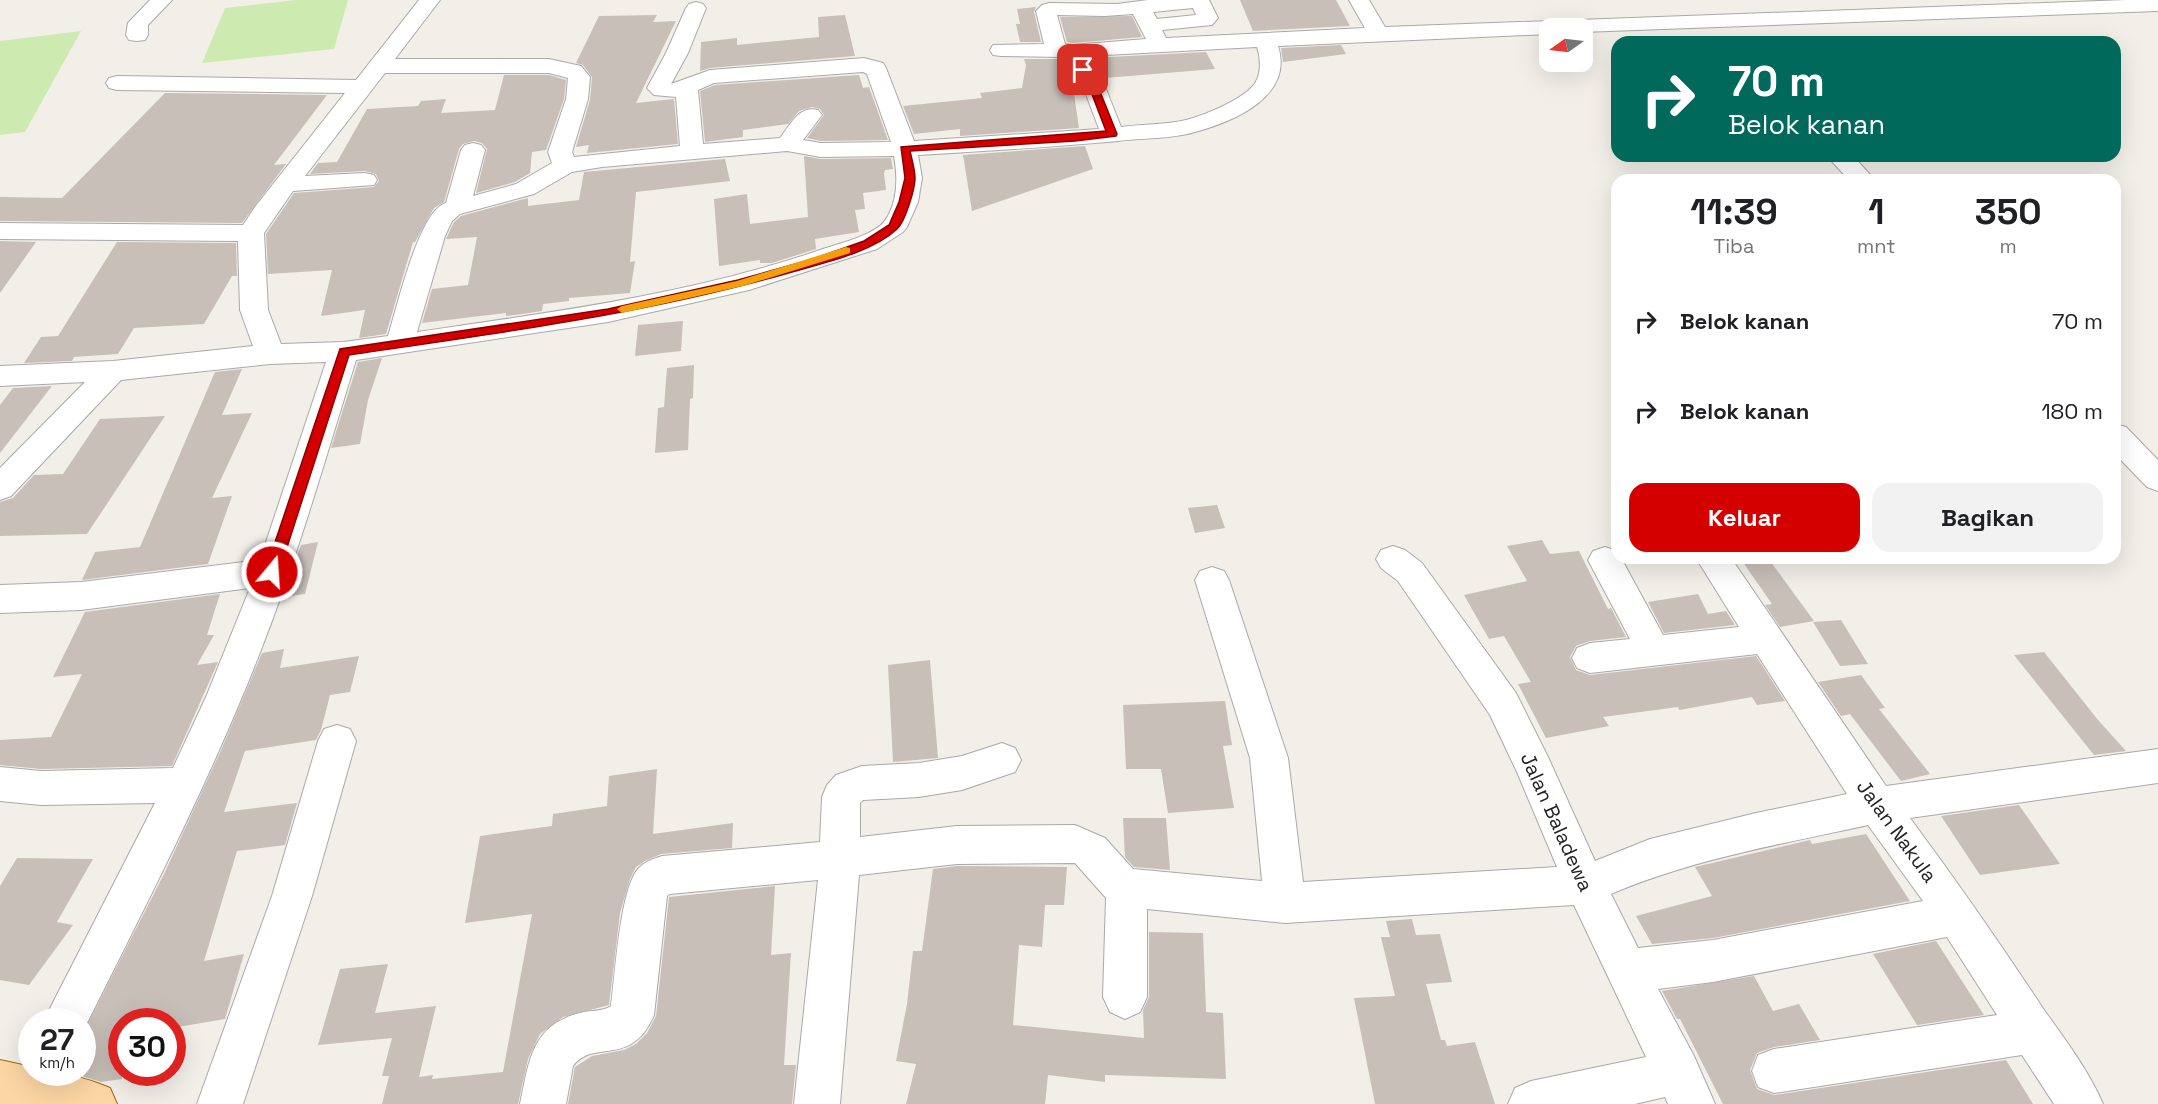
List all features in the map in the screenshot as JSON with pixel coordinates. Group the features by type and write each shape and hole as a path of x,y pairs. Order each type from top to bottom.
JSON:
{"main road":[{"path":"36,1086 94,1104"}],"street":[{"path":"137,35 138,23 162,0"},
{"path":"1359,0 1379,34"},
{"path":"270,354 254,310 251,233 381,66 424,3"},
{"path":"1001,50 1064,51 1210,41 2158,5"},
{"path":"0,376 113,371 270,354 344,352 608,313 739,284 816,261 868,243 894,227 905,202 910,178 905,149 878,74 870,66 720,76 710,77 675,91 663,91 658,88 671,66 696,8"},
{"path":"1112,134 1095,89 1064,51 1046,11 1073,8 1145,16 1160,45"},
{"path":"1707,22 1720,36"},
{"path":"400,342 432,236 444,213 458,206 495,199 525,189 565,166 693,151 787,144 821,150 905,149 1189,128 1227,113 1262,91 1269,77 1271,57 1266,40"},
{"path":"381,66 549,66 573,71 579,77 577,99 560,152 565,166"},
{"path":"117,83 364,87"},
{"path":"687,87 693,151"},
{"path":"787,144 810,115"},
{"path":"458,206 473,150"},
{"path":"1845,162 1857,174"},
{"path":"287,184 365,180"},
{"path":"0,231 251,233"},
{"path":"72,1008 184,785 243,650 272,572 344,352"},
{"path":"0,488 113,371"},
{"path":"2121,441 2158,479"},
{"name":"Jalan Baladewa","path":"1393,559 1410,572 1503,704 1535,769 1585,885 1685,1088"},
{"path":"1605,560 1654,651"},
{"name":"Jalan Nakula","path":"1717,564 1878,805 1958,915 2080,1104"},
{"path":"0,599 81,596 272,572"},
{"path":"1212,580 1269,758 1285,903"},
{"path":"1590,658 1767,638"},
{"path":"220,1104 292,896 337,741"},
{"path":"817,1104 840,859 841,797 849,787 862,783 919,780 962,773 1002,760"},
{"path":"543,1104 553,1056 561,1044 575,1035 623,1026 628,1023 632,1015 647,894 651,884 662,875 840,859 957,845 1075,844 1092,850 1110,877 1127,888 1285,903 1585,885 1650,858 1756,831 1878,805 2158,766"},
{"path":"0,784 41,788 184,785"},
{"path":"1125,997 1127,888"},
{"path":"1627,971 1713,962 1958,915"},
{"path":"1774,1071 2034,1030"},
{"path":"1531,1104 1685,1088"}],"green space":[{"path":"295,0 348,0 334,49 202,63 225,8"},
{"path":"81,31 25,132 0,135 0,41"}],"building":[{"path":"1240,0 1336,0 1350,26 1253,31"},
{"path":"1036,7 1034,12 1041,42 1020,42 1016,24 1020,24 1017,9"},
{"path":"657,15 653,22 676,21 636,103 674,99 678,144 587,153 589,145 576,147 590,100 592,77 583,65 576,63 599,16"},
{"path":"845,15 855,56 710,68 700,71 701,42 737,38 737,45 819,37 818,17"},
{"path":"1132,16 1142,37 1072,43 1067,42 1060,17"},
{"path":"1341,45 1346,54 1283,62 1281,48"},
{"path":"1206,52 1215,69 1102,79 1090,58"},
{"path":"1024,59 1064,59 1076,80 1072,80 1079,128 960,136 960,129 914,134 903,106 982,98 980,93 1022,88 1026,65"},
{"path":"504,75 549,75 566,80 564,99 546,150 532,152 530,173 515,182 476,193 487,149 482,143 474,141 463,144 459,149 444,202 434,208 413,242 386,334 359,338 365,310 321,316 332,270 268,274 266,234 294,193 374,187 379,181 376,174 365,171 310,174 318,163 337,162 367,109 418,106 421,101 446,99 441,113 495,110"},
{"path":"859,75 863,88 869,87 888,140 821,141 807,138 824,115 820,109 812,107 799,111 788,124 743,130 743,137 705,142 700,91 715,85"},
{"path":"165,93 327,95 274,165 286,164 242,223 0,221 0,197 62,198"},
{"path":"1085,146 1093,169 972,211 963,155"},
{"path":"804,156 821,159 891,158 893,169 885,170 884,173 886,190 863,193 865,209 855,210 859,232 815,239 816,249 772,263 760,263 760,260 719,266 714,199 747,194 750,224 808,217"},
{"path":"725,159 730,181 636,192 630,262 635,261 630,293 569,298 569,301 543,304 542,311 522,314 506,316 506,313 422,323 432,289 468,285 477,237 446,239 454,222 461,216 528,198 528,206 579,200 584,172"},
{"path":"0,241 36,242 0,293"},
{"path":"117,242 236,243 237,276 232,276 204,324 134,328 118,354 74,357 72,361 24,363 41,337 58,336"},
{"path":"683,321 681,351 635,356 638,325"},
{"path":"382,358 368,400 360,444 331,448 358,362"},
{"path":"694,365 688,450 655,453 658,408 664,407 667,368"},
{"path":"242,369 222,415 252,413 212,498 232,496 208,564 82,580 95,552 140,547 215,372"},
{"path":"52,386 0,453 0,405 13,388"},
{"path":"165,416 87,534 0,536 0,502 13,498 34,475 63,474 100,419"},
{"path":"1217,505 1225,528 1195,533 1188,508"},
{"path":"1542,540 1550,554 1579,551 1608,609 1611,608 1626,637 1590,641 1576,646 1570,657 1576,670 1590,675 1756,656 1785,701 1757,705 1752,697 1679,710 1678,707 1603,717 1609,726 1546,738 1518,684 1531,682 1504,636 1489,639 1464,595 1527,581 1507,546"},
{"path":"318,542 305,594 283,597 301,545"},
{"path":"1744,564 1772,564 1814,621 1780,627 1765,605 1772,604"},
{"path":"220,594 207,635 214,635 197,665 218,662 172,766 41,769 0,765 0,740 51,737 82,674 53,677 85,612"},
{"path":"1698,594 1708,614 1726,611 1735,625 1664,633 1648,602"},
{"path":"1841,620 1868,664 1840,666 1813,622"},
{"path":"284,649 280,668 359,656 350,692 330,695 321,730 316,740 245,751 224,812 297,803 285,845 237,851 204,961 244,954 225,1019 186,1026 186,1008 108,1008 108,1081 96,1080 96,1008 165,872 222,748 262,653"},
{"path":"2044,652 2126,751 2094,755 2014,655"},
{"path":"930,660 938,758 893,762 888,665"},
{"path":"1861,675 1885,708 1879,709 1930,774 1901,781 1850,714 1841,716 1818,682"},
{"path":"1225,701 1232,745 1223,746 1234,808 1168,813 1161,769 1126,769 1123,705"},
{"path":"657,769 653,834 733,823 732,848 661,854 636,867 620,913 609,1005 563,1017 540,1034 528,1059 518,1104 382,1104 389,1076 382,1076 392,1038 318,1045 340,969 388,964 375,1013 436,1006 419,1077 433,1075 432,1079 503,1072 532,914 465,923 480,836 552,826 553,814 607,806 609,776"},
{"path":"2019,805 2060,864 1980,875 1941,816"},
{"path":"1123,818 1166,818 1170,870 1134,867 1125,857"},
{"path":"1866,834 1910,901 1713,938 1652,944 1636,916 1712,896 1695,867 1810,840 1812,844"},
{"path":"17,858 93,859 57,922 73,925 29,985 0,980 0,886"},
{"path":"957,866 1067,867 1064,905 1045,905 1042,947 1019,945 1013,1025 1144,1038 1143,1010 1149,997 1149,932 1203,933 1206,1012 1223,1013 1226,1079 1105,1075 1105,1082 1048,1075 1045,1104 906,1104 916,1064 896,1061 907,1004 913,951 922,951 933,869"},
{"path":"775,886 771,955 791,953 784,1065 796,1065 792,1104 568,1104 575,1067 592,1056 624,1050 636,1044 647,1033 656,1016 669,897"},
{"path":"1412,919 1416,935 1440,934 1452,982 1426,984 1441,1040 1445,1040 1447,1046 1475,1042 1495,1104 1375,1104 1354,998 1395,996 1381,937 1390,937 1386,921"},
{"path":"1936,941 1984,1015 1917,1025 1873,954"},
{"path":"1754,976 1773,1011 1799,1004 1820,1040 1774,1047 1757,1053 1750,1070 1757,1089 1774,1095 2006,1060 2033,1104 1723,1104 1680,1019 1677,1019 1662,991"}],"slow traffic":[{"path":"622,309 739,284 846,251"}],"route":[{"path":"272,572 344,352 608,313 739,284 868,243 894,227 905,202 910,178 905,149 1112,134 1095,89 1083,70"}]}
